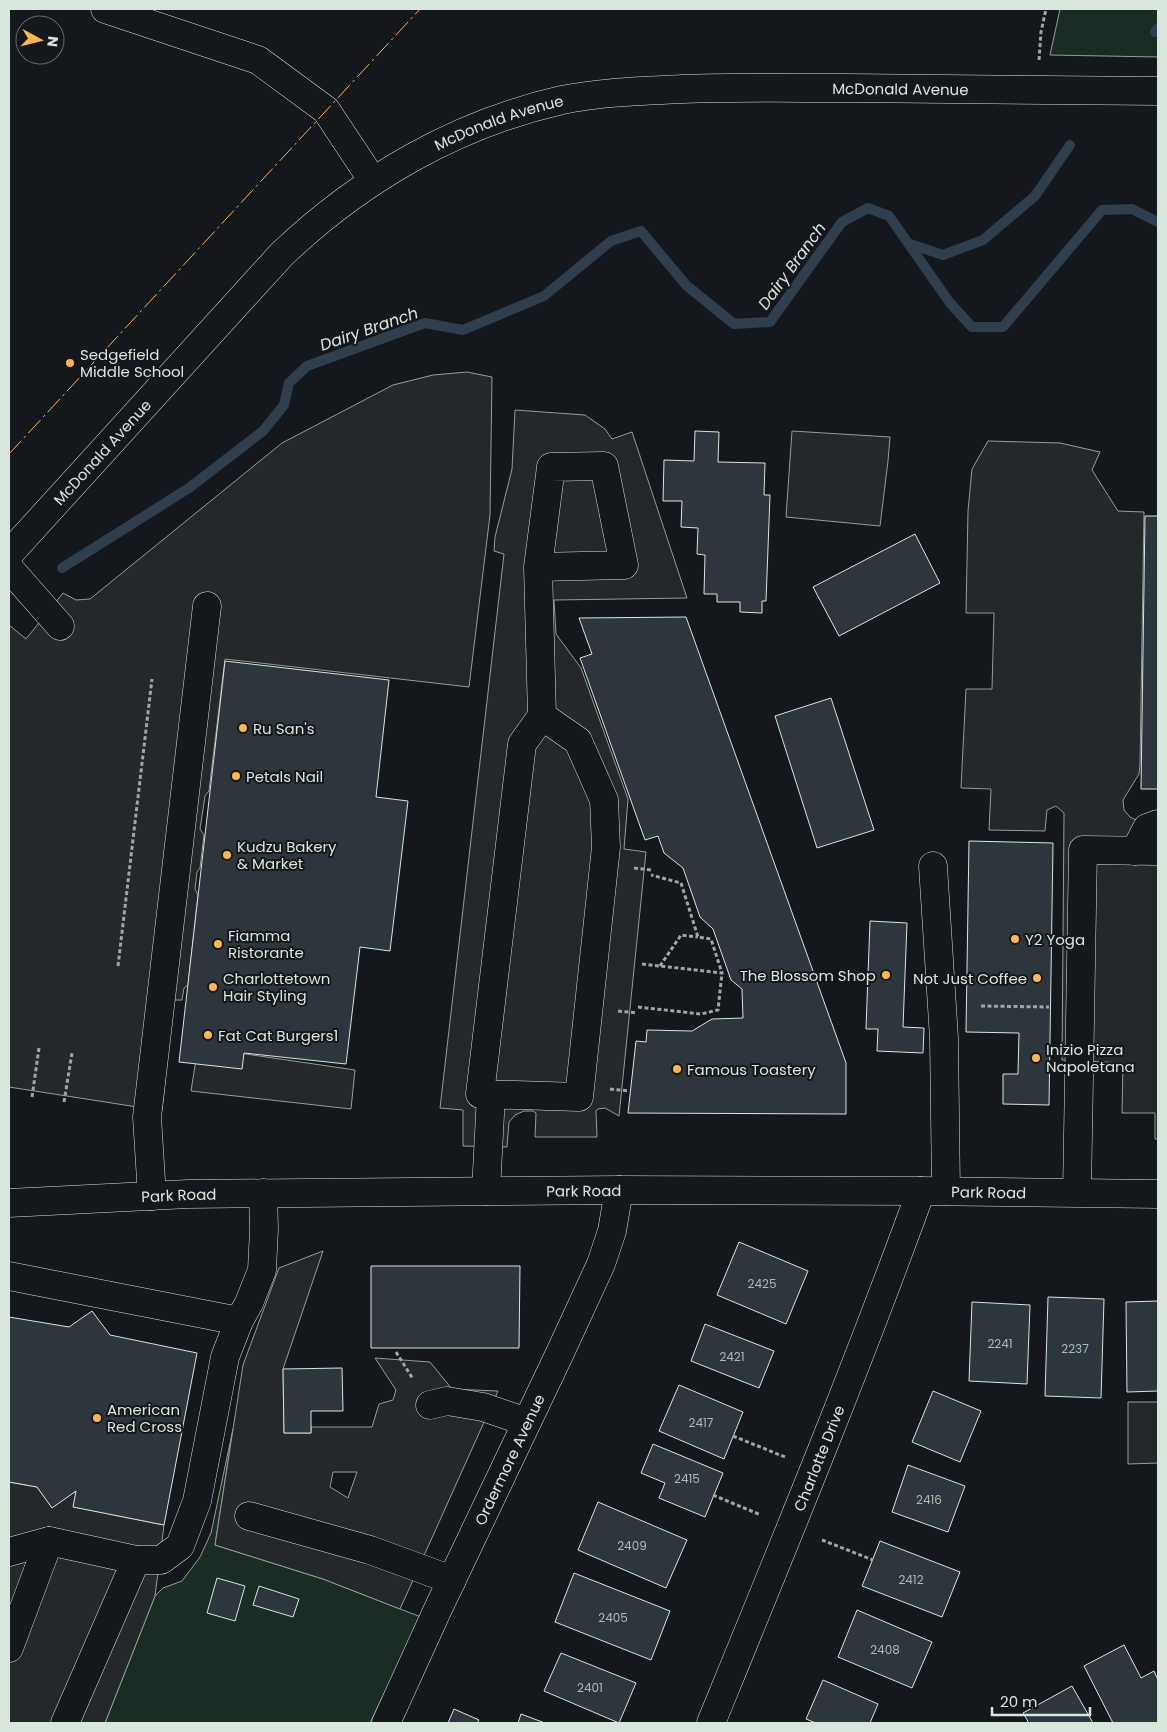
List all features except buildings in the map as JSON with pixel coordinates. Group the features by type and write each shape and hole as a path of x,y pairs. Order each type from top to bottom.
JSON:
{"street":[{"path":"105,9 258,60 326,110 373,181"},
{"name":"McDonald Avenue","path":"9,554 282,254 338,205 373,181 399,164 463,132 496,119 563,100 633,91 740,87 1158,91"},
{"path":"538,567 542,716 522,744 480,1094 579,1097 606,847 604,800 578,741 542,716"},
{"path":"9,568 60,626"},
{"path":"152,1196 147,1117 207,606"},
{"path":"1078,1192 1083,850 1146,851 1147,828 1158,824"},
{"path":"933,866 944,1038 934,1191"},
{"path":"486,1191 491,1095"},
{"name":"Ordermore Avenue","path":"386,1723 601,1264 612,1231 619,1190"},
{"name":"Park Road","path":"9,1203 188,1194 486,1191 934,1191 1158,1194"},
{"name":"Charlotte Drive","path":"711,1723 895,1265 934,1191"},
{"path":"9,1552 50,1541 136,1560 161,1560 180,1546 197,1501 225,1356 262,1270 263,1193"},
{"path":"9,1276 239,1322"},
{"path":"430,1405 447,1401 483,1407 527,1422"},
{"path":"249,1516 370,1550 452,1580"},
{"path":"9,1648 50,1541"},
{"path":"65,1723 136,1560"}],"path":[{"path":"1041,90 1039,48 1046,9"},
{"path":"118,966 152,679"},
{"path":"651,875 681,883 698,937"},
{"path":"638,1007 701,1014 718,1010 722,973 711,939 681,935 660,967"},
{"path":"642,964 722,973"},
{"path":"981,1006 1058,1007"},
{"path":"32,1097 39,1048"},
{"path":"64,1102 72,1053"},
{"path":"733,1436 785,1457"},
{"path":"713,1496 761,1515"},
{"path":"822,1540 873,1560"}],"green space":[{"path":"1060,9 1158,9 1158,57 1050,55"},
{"path":"233,1429 215,1545 323,1579 421,1617 370,1723 105,1723 155,1596 163,1588 182,1581 200,1557 211,1533"}],"shaded area":[{"path":"467,372 492,377 490,515 469,687 225,659 209,791 205,796 200,829 204,835 195,889 198,895 188,985 184,988 182,1000 173,1000 162,1110 9,1087 9,625 26,639 63,593 76,600 90,599 282,443 393,385 433,375"},
{"path":"515,410 585,415 605,429 612,439 632,432 687,598 554,600 556,634 581,668 628,799 624,849 646,852 619,1116 605,1108 598,1109 596,1111 597,1137 535,1137 536,1113 524,1111 515,1115 509,1122 507,1147 463,1146 463,1110 440,1108 504,554 494,551 495,537 512,469"},
{"path":"792,431 890,437 880,526 786,517"},
{"path":"988,441 1060,443 1100,452 1092,470 1118,511 1144,512 1140,764 1139,774 1123,800 1124,810 1130,817 1138,821 1158,814 1158,1139 1155,1139 1155,1113 1122,1113 1123,1063 1062,1060 1064,813 1056,806 1047,810 1045,831 989,830 991,789 961,788 966,689 992,689 994,613 966,613 968,511 972,469"},
{"path":"198,1047 355,1070 351,1109 191,1091"},
{"path":"323,1251 283,1369 284,1433 311,1433 311,1427 372,1427 379,1404 393,1400 396,1390 375,1358 430,1362 452,1389 498,1391 400,1609 323,1579 215,1545 243,1365 279,1268","holes":["333,1472 357,1472 348,1498 330,1487"]},
{"path":"1128,1402 1158,1402 1158,1463 1128,1464"},
{"path":"9,1482 37,1487 52,1507 76,1491 74,1507 164,1525 155,1596 105,1723 9,1723"}],"waterway":[{"path":"1155,32 1158,28"},
{"path":"910,244 943,255 983,240 1035,196 1070,145"},
{"name":"Dairy Branch","path":"62,568 189,488 263,431 284,405 289,383 307,366 425,323 463,330 544,296 611,241 641,231 686,285 734,324 770,322 842,222 868,208 889,216 950,303 972,327 1003,327 1102,210 1132,209 1158,222"}],"power":[{"path":"9,454 420,9"}],"place":[{"name":"Sedgefield Middle School","path":"70,363"},
{"name":"Ru San's","path":"243,728"},
{"name":"Petals Nail","path":"236,776"},
{"name":"Kudzu Bakery & Market","path":"227,855"},
{"name":"Y2 Yoga","path":"1015,939"},
{"name":"Fiamma Ristorante","path":"218,944"},
{"name":"The Blossom Shop","path":"886,975"},
{"name":"Not Just Coffee","path":"1037,978"},
{"name":"Charlottetown Hair Styling","path":"213,987"},
{"name":"Fat Cat Burgers1","path":"208,1035"},
{"name":"Inizio Pizza Napoletana","path":"1036,1058"},
{"name":"Famous Toastery","path":"677,1069"},
{"name":"American Red Cross","path":"97,1418"}]}
